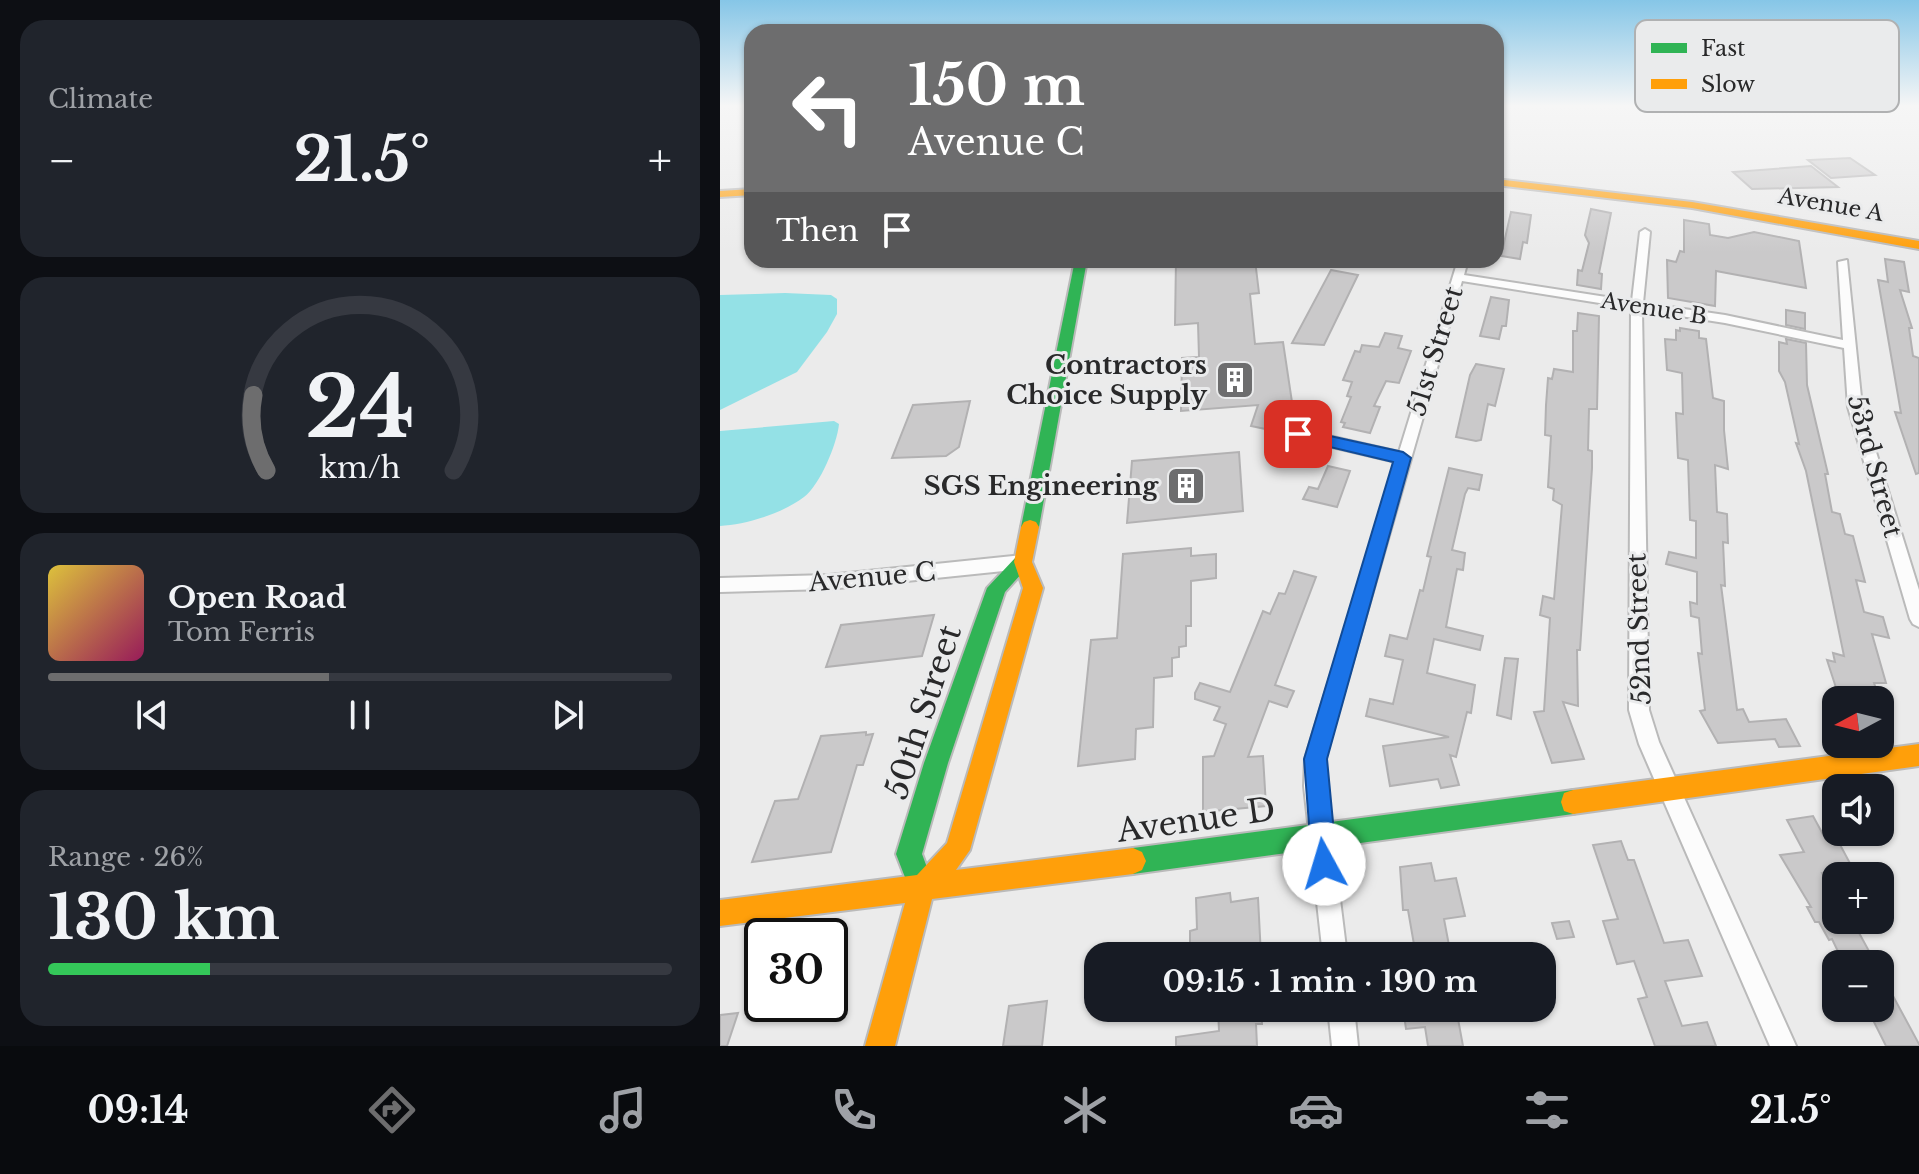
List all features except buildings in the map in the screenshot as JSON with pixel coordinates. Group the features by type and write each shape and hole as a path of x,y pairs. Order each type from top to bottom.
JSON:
{"main road":[{"name":"Avenue A","path":"1504,183 1707,207 1919,245"},
{"path":"720,194 744,192"},
{"path":"880,1046 922,889 957,850 987,757 1033,588 1023,562 1079,268"},
{"name":"50th Street","path":"922,889 909,854 936,763 997,588 1023,562"},
{"name":"Avenue D","path":"720,913 922,889 1919,755"}],"street":[{"name":"52nd Street","path":"1645,232 1635,323 1639,710 1649,744 1783,1046"},
{"name":"53rd Street","path":"1843,262 1849,345 1860,428 1919,619"},
{"name":"Avenue B","path":"1460,268 1638,306 1738,321 1849,345"},
{"name":"51st Street","path":"1333,942 1315,759 1460,268"},
{"path":"1298,434 1403,458"},
{"name":"Avenue C","path":"720,585 829,582 1023,562"},
{"path":"1342,1022 1345,1046"}],"water":[{"path":"720,295 831,295 837,299 837,314 797,372 720,410"},
{"path":"834,421 839,424 831,453 822,474 804,497 764,517 720,526 720,431"}],"traffic: fast":[{"path":"1030,527 1079,268"},
{"path":"922,889 909,854 936,763 997,588 1023,562"},
{"path":"1133,861 1573,802"}],"traffic: slow":[{"path":"1504,183 1692,205 1919,245"},
{"path":"720,194 744,192"},
{"path":"880,1046 922,889 957,850 1033,588 1023,562 1030,527"},
{"path":"1573,802 1919,755"},
{"path":"720,913 1133,861"}],"place":[{"name":"Contractors Choice Supply","path":"1235,380"},
{"name":"SGS Engineering","path":"1186,486"}],"route":[{"path":"1298,434 1403,458 1315,759 1324,864"}]}
